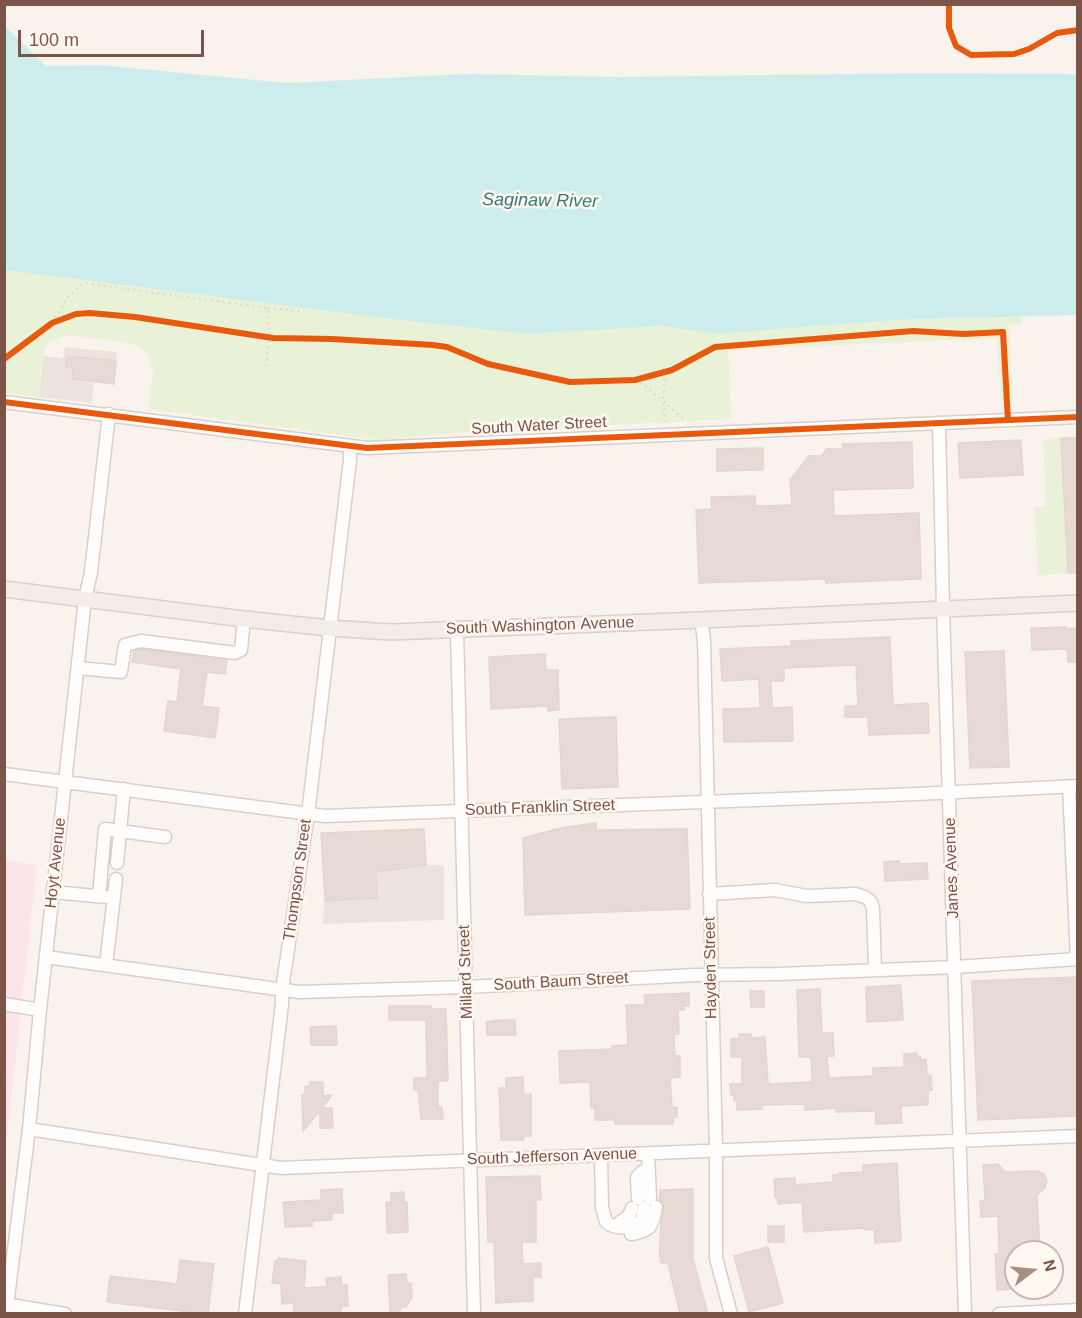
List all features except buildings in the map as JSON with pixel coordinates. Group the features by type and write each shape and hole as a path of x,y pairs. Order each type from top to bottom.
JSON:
{"main road":[{"name":"South Washington Avenue","path":"4,589 244,619 391,632 1077,603"}],"street":[{"name":"South Water Street","path":"4,402 368,448 1077,417"},
{"name":"Hoyt Avenue","path":"6,1307 29,1130 85,599 91,572 109,414"},
{"name":"Janes Avenue","path":"939,423 965,1314"},
{"name":"Thompson Street","path":"245,1314 264,1166 282,990 308,814 350,446"},
{"path":"78,668 121,672 126,645 141,641 235,653 242,650 244,619"},
{"name":"Hayden Street","path":"701,620 704,640 708,802 716,1150 716,1258 731,1314"},
{"name":"Millard Street","path":"457,630 474,1314"},
{"name":"South Franklin Street","path":"4,774 325,816 1073,786"},
{"path":"1073,786 1077,959"},
{"path":"117,863 124,789"},
{"path":"99,896 105,829 165,837"},
{"path":"106,965 116,879"},
{"path":"709,894 776,890 807,896 861,895 871,902 873,908 875,970"},
{"path":"53,892 114,898"},
{"name":"South Baum Street","path":"46,957 299,992 955,967 1077,959"},
{"path":"4,1004 40,1010"},
{"name":"South Jefferson Avenue","path":"29,1130 280,1168 1077,1136"},
{"path":"602,1211 606,1222 612,1226 631,1226 642,1220 645,1154"},
{"path":"601,1155 602,1211 607,1230 631,1234 645,1225 649,1215 644,1203"},
{"path":"602,1211 609,1221 620,1222 635,1218 644,1203"},
{"path":"6,1307 65,1314"},
{"path":"999,1314 1077,1310"}],"path":[{"path":"52,323 68,297 84,283 300,311"},
{"path":"266,367 271,337 268,308"},
{"path":"43,330 68,316"},
{"path":"258,335 271,337"},
{"path":"664,372 680,365"},
{"path":"668,434 663,402 668,375 672,370"},
{"path":"624,380 645,377"},
{"path":"635,380 699,433"}],"shaded area":[{"path":"65,347 117,352 116,361 68,356 66,366 73,367 72,379 94,382 92,403 39,397 43,356 63,358"},
{"path":"5,860 37,865 5,1156"},
{"path":"426,865 444,865 444,920 322,924 325,901 377,898 376,874"}],"green space":[{"path":"5,270 526,334 662,326 716,334 894,320 1022,317 1022,324 1009,325 1013,400 1001,400 997,338 728,350 731,419 467,432 377,440 149,409 153,370 146,351 139,346 94,338 66,336 49,343 43,354 39,397 5,393"},
{"path":"1061,438 1068,573 1038,575 1034,507 1046,506 1043,439"}],"water":[{"name":"Saginaw River","path":"5,26 46,66 99,65 287,83 465,74 618,77 928,73 1077,74 1077,315 894,320 716,334 662,326 526,334 5,270"}],"cycle path":[{"path":"949,4 949,28 956,46 971,55 1014,54 1029,49 1057,33 1078,30"},
{"path":"4,359 52,323 76,314 90,313 135,317 273,338 332,339 447,347 488,364 570,382 635,380 672,370 715,347 913,331 963,334 1003,332 1008,420"},
{"path":"4,402 367,448 1078,417"}]}
